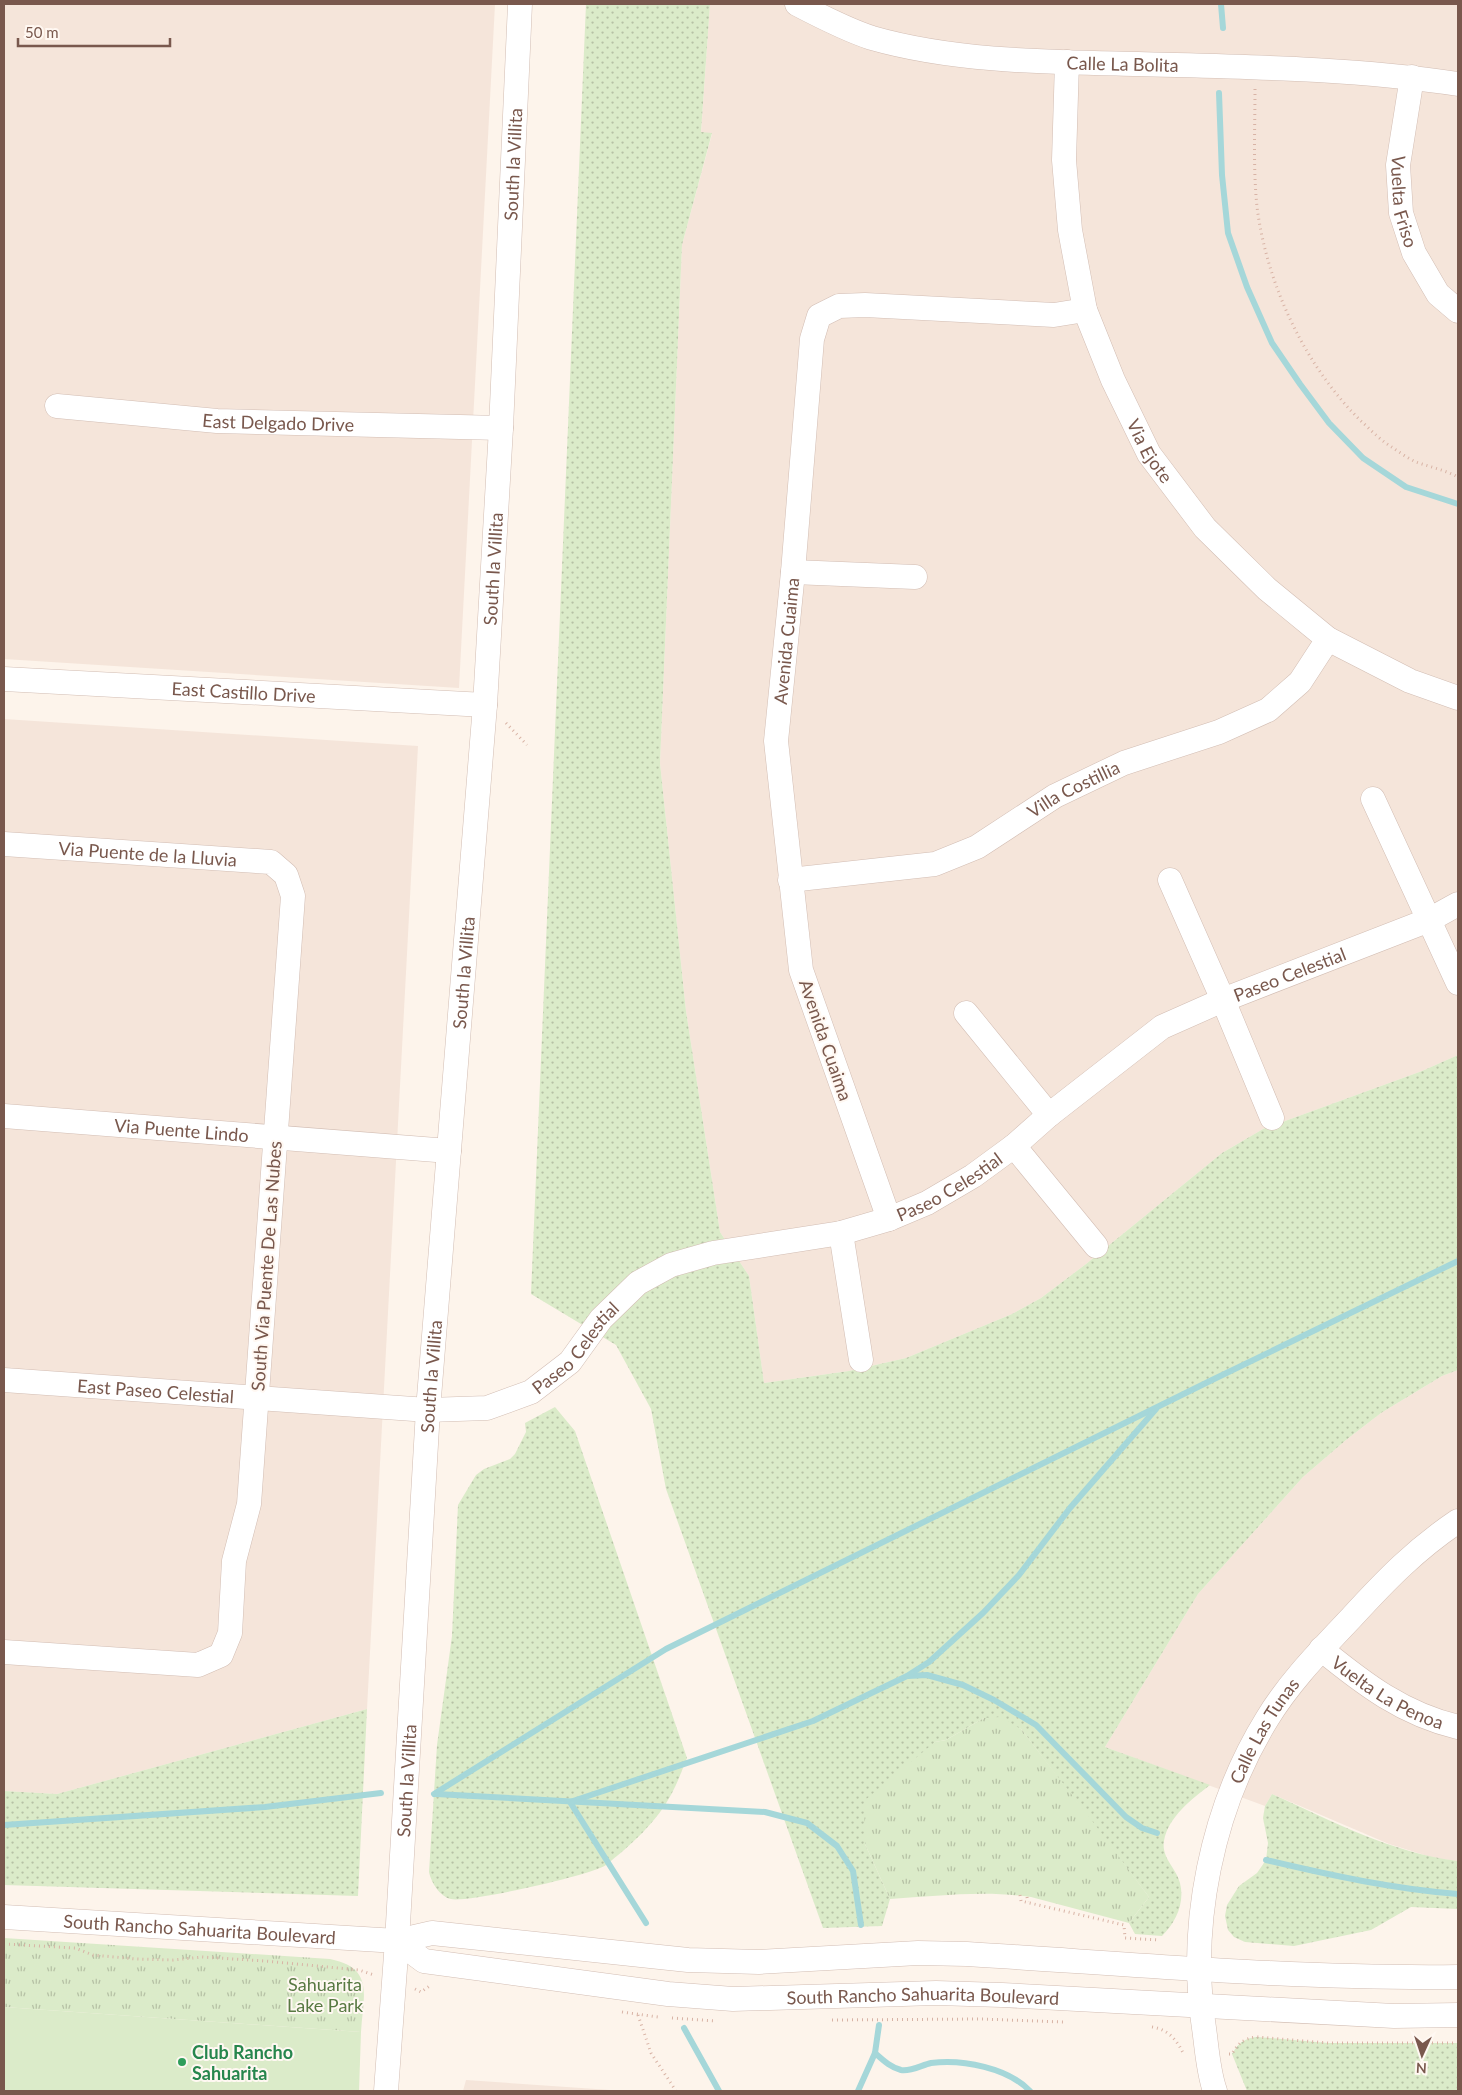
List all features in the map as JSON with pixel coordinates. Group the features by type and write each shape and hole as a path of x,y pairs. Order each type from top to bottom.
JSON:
{"street":[{"name":"South la Villita","path":"386,2091 397,1941 428,1410 485,704 501,428 520,4"},
{"name":"Calle La Bolita","path":"796,4 871,37 938,53 1067,62 1334,71 1412,77 1458,84"},
{"name":"Via Ejote","path":"1067,62 1064,160 1070,230 1085,310 1113,380 1149,454 1205,528 1267,589 1328,639 1410,681 1458,698"},
{"name":"Vuelta Friso","path":"1412,77 1398,165 1401,213 1414,253 1438,294 1458,312"},
{"name":"Avenida Cuaima","path":"889,1219 801,970 776,741 793,572 812,339 819,316 839,306 866,305 1054,315 1085,310"},
{"name":"East Delgado Drive","path":"57,406 217,421 501,428"},
{"path":"793,572 915,577"},
{"name":"Villa Costillia","path":"790,880 935,864 977,846 1056,796 1124,763 1219,732 1268,710 1300,682 1328,639"},
{"name":"East Castillo Drive","path":"4,679 485,704"},
{"path":"1373,799 1458,982"},
{"name":"Via Puente de la Lluvia","path":"4,844 271,862 286,875"},
{"name":"South Via Puente De Las Nubes","path":"4,1652 198,1664 221,1655 230,1633 234,1561 249,1504 257,1398 293,896 286,875"},
{"path":"1170,880 1272,1118"},
{"name":"Paseo Celestial","path":"428,1410 487,1408 531,1392 570,1362 602,1319 638,1283 671,1265 713,1253 841,1233 889,1219 927,1203 973,1176 1014,1146 1049,1114 1162,1027 1223,1000 1429,920 1458,904"},
{"path":"966,1013 1049,1114"},
{"name":"Via Puente Lindo","path":"4,1116 449,1151"},
{"path":"1014,1146 1096,1246"},
{"path":"841,1233 861,1360"},
{"name":"East Paseo Celestial","path":"4,1380 428,1410"},
{"name":"Calle Las Tunas","path":"1215,2091 1210,2075 1200,2007 1198,1969 1202,1910 1215,1842 1245,1759 1268,1718 1302,1671 1321,1649 1395,1570 1430,1540 1458,1521"},
{"name":"Vuelta La Penoa","path":"1321,1649 1366,1685 1413,1712 1458,1727"},
{"name":"South Rancho Sahuarita Boulevard","path":"4,1917 397,1941 432,1933 688,1960 759,1962 938,1953 1351,1977 1458,1977"},
{"name":"South Rancho Sahuarita Boulevard","path":"397,1941 424,1961 668,1994 742,1999 936,1993 1394,2016 1458,2015"}],"path":[{"path":"1255,68 1255,186 1257,208 1262,235 1271,265 1282,299 1299,338 1329,387 1374,433 1388,445 1413,461 1458,477"},
{"path":"1020,1895 1021,1900 1124,1925 1125,1938 1159,1940"},
{"path":"1027,1896 1028,1902"},
{"path":"638,2015 651,2053 676,2091"},
{"path":"1232,2054 1240,2043 1246,2039 1257,2037 1328,2043 1458,2043"}],"shaded area":[{"path":"4,4 495,4 459,688 4,659"},
{"path":"710,4 1458,4 1458,1055 1422,1071 1263,1129 1222,1153 1086,1264 1041,1298 1012,1314 906,1358 849,1371 764,1383 749,1276 720,1232 686,1011 660,763 682,245 712,134 701,133"},
{"path":"4,719 418,746 367,1709 57,1794 4,1791"},
{"path":"1458,1370 1458,1861 1434,1858 1389,1844 1272,1794 1265,1806 1105,1747 1198,1594 1303,1477 1381,1413 1442,1376"},
{"path":"466,2080 625,2091 463,2091"}],"green space":[{"path":"586,4 710,4 701,132 712,133 682,245 660,763 686,1011 720,1232 749,1276 764,1383 849,1371 906,1358 1012,1314 1041,1298 1086,1264 1222,1153 1263,1129 1422,1071 1458,1055 1458,1370 1442,1376 1381,1413 1303,1477 1198,1594 1105,1747 1210,1785 1182,1809 1166,1832 1164,1841 1165,1853 1180,1883 1181,1898 1175,1918 1162,1936 1135,1934 1129,1923 1149,1897 1021,1729 984,1718 946,1740 935,1742 865,1844 890,1899 882,1926 823,1928 666,1489 651,1409 616,1345 531,1294"},
{"path":"555,1407 575,1431 687,1758 674,1789 659,1814 634,1841 606,1865 579,1875 504,1893 451,1899 443,1895 437,1888 429,1872 437,1745 452,1636 458,1505 476,1475 484,1469 510,1459 515,1454 526,1432 525,1423"},
{"path":"367,1709 358,1896 4,1885 4,1791 57,1794"},
{"path":"1000,1717 1021,1729 1149,1897 1129,1923 1031,1897 1013,1895 961,1894 890,1899 865,1844 864,1801 935,1742 946,1740 984,1718"},
{"path":"1272,1794 1363,1835 1410,1851 1458,1861 1458,1909 1411,1907 1371,1930 1294,1946 1245,1942 1234,1937 1228,1930 1225,1916 1227,1905 1239,1886 1257,1873 1266,1860 1268,1843 1263,1818 1265,1806"},
{"name":"Sahuarita Lake Park","path":"4,1938 330,1959 344,1963 354,1969 360,1977 364,1995 361,2032 4,2007"},
{"name":"Club Rancho Sahuarita","path":"4,2007 361,2032 359,2091 4,2091"},
{"path":"1257,2037 1328,2043 1458,2043 1458,2091 1247,2091 1232,2054 1242,2042"}],"waterway":[{"path":"1221,4 1223,28"},
{"path":"1219,93 1222,175 1228,233 1247,287 1272,343 1329,423 1363,458 1406,487 1458,504"},
{"path":"434,1794 666,1649 1458,1261"},
{"path":"646,1923 570,1802 813,1721 907,1676 929,1662 983,1613 1019,1575 1070,1508 1156,1409"},
{"path":"908,1676 927,1675 963,1685 994,1700 1036,1725 1126,1817 1142,1828 1157,1833"},
{"path":"4,1825 265,1807 381,1793"},
{"path":"436,1794 765,1812 807,1823 837,1846 853,1871 861,1925"},
{"path":"1266,1860 1361,1881 1409,1889 1458,1894"},
{"path":"858,2091 875,2053 879,2025"},
{"path":"684,2028 719,2091"},
{"path":"875,2053 890,2065 901,2070 944,2062 957,2062 984,2067 1010,2076 1030,2091"}],"place":[{"name":"Club Rancho Sahuarita","path":"182,2062"}]}
